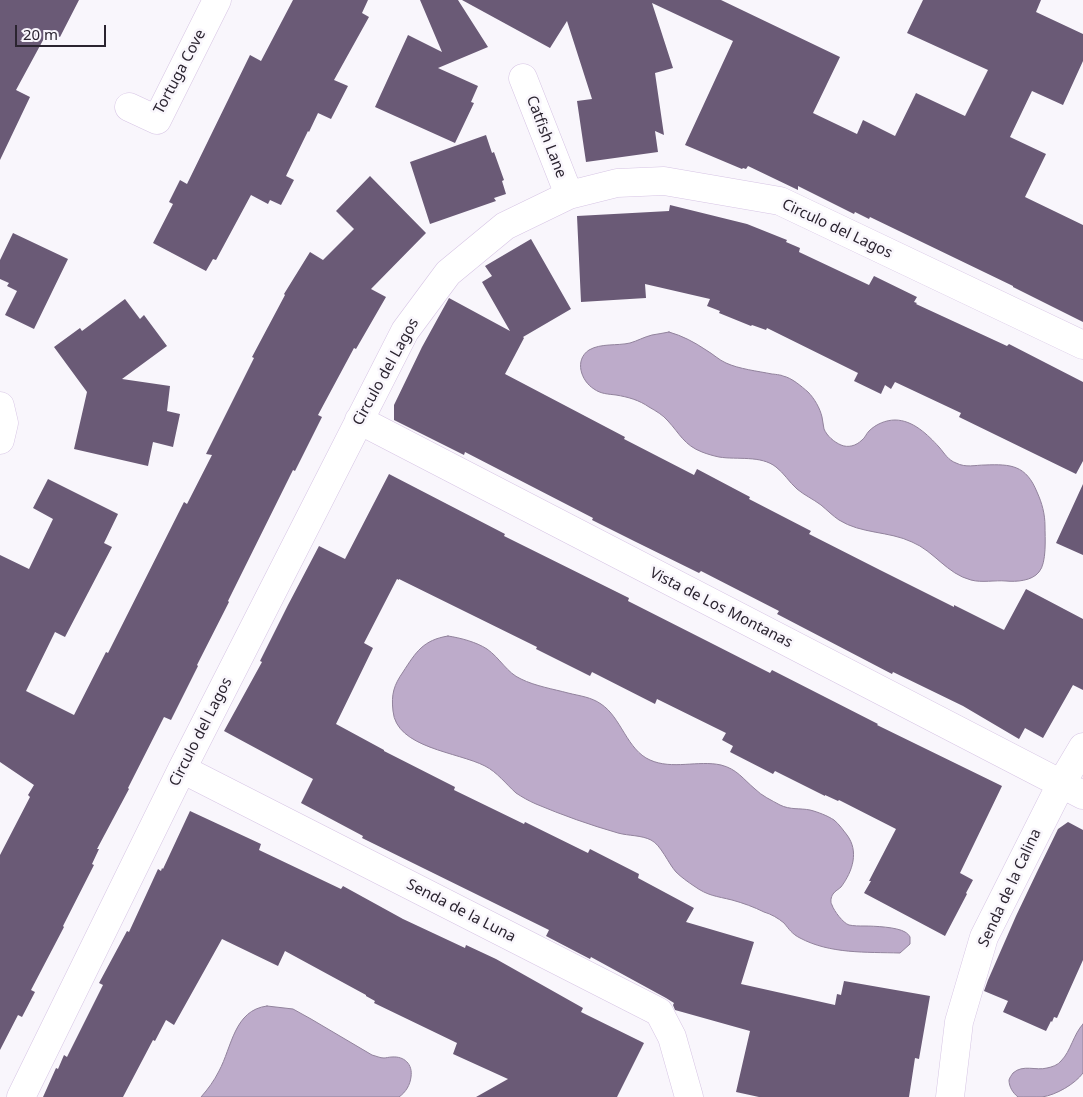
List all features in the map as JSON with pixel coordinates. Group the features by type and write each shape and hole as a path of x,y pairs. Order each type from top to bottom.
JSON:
{"street":[{"name":"Tortuga Cove","path":"129,107 156,120 217,0"},
{"name":"Catfish Lane","path":"523,78 569,196"},
{"name":"Circulo del Lagos","path":"21,1097 182,769 405,331 448,273 505,226 569,196 618,183 664,181 780,202 1083,345"},
{"path":"0,406 4,423 0,440"},
{"name":"Vista de Los Montanas","path":"359,420 1072,790"},
{"name":"Senda de la Calina","path":"950,1097 959,1022 984,937 1072,790 1083,747"},
{"name":"Senda de la Luna","path":"182,769 658,1012 672,1037 689,1097"}],"shaded area":[{"path":"669,332 693,342 731,365 748,370 781,375 793,380 812,397 820,410 825,432 831,439 841,445 852,446 857,444 868,432 881,423 892,420 902,421 920,429 953,462 960,465 1003,465 1023,471 1033,483 1044,513 1045,550 1042,568 1036,575 1024,580 980,581 962,577 912,542 903,538 856,528 839,520 797,489 779,469 770,463 756,459 719,457 696,449 686,443 666,419 657,412 633,399 597,391 589,385 583,376 581,370 582,359 589,350 599,346 630,343 652,335"},
{"path":"448,636 478,644 487,649 512,673 526,681 585,697 601,704 614,717 635,749 650,760 676,765 721,765 740,775 761,794 780,805 788,808 806,809 834,820 851,841 854,854 849,874 832,897 831,902 835,910 849,925 901,930 910,936 910,944 900,953 836,950 812,943 795,935 784,923 772,915 699,889 676,872 655,842 643,837 597,827 536,804 516,793 485,766 416,741 405,733 397,723 392,705 395,686 421,648 432,640"},
{"path":"267,1006 293,1009 372,1055 382,1058 396,1057 404,1059 411,1068 411,1072 410,1080 404,1093 399,1097 201,1097 217,1075 235,1031 241,1022 247,1014"},
{"path":"1083,1024 1083,1073 1080,1077 1065,1088 1047,1096 1018,1097 1009,1083 1013,1073 1025,1068 1043,1069 1058,1064 1067,1053"}],"building":[{"path":"0,0 79,0 60,37 48,31 16,90 30,97 0,160"},
{"path":"293,0 368,0 362,13 369,17 334,80 348,86 331,119 318,113 286,176 294,180 281,205 270,200 268,204 251,195 216,260 213,259 206,271 153,243 173,204 169,202 180,180 187,184 250,55 261,61"},
{"path":"420,0 458,0 488,47 438,68 478,86 471,102 474,103 455,143 375,107 408,35 442,52"},
{"path":"462,0 721,0 840,57 813,113 857,134 863,120 895,136 916,93 965,116 988,70 907,33 923,0 1041,0 1036,12 1083,34 1083,61 1063,105 1032,91 1010,137 1046,154 1025,197 1083,225 1083,322 870,217 869,219 855,212 854,214 798,186 798,190 748,166 746,169 742,169 685,145 733,41 652,3 673,68 655,73 664,135 655,131 658,152 586,162 577,101 592,99 567,21 550,48"},
{"path":"486,135 504,180 502,181 506,194 494,198 496,201 430,224 410,162"},
{"path":"370,176 426,233 371,289 386,297 356,349 354,348 318,415 322,417 295,471 293,470 171,720 164,717 97,849 99,849 92,864 94,865 31,990 35,992 22,1017 18,1015 0,1050 0,855 30,797 28,795 34,785 0,762 0,555 29,569 53,519 33,508 48,479 118,514 104,543 112,547 65,637 55,632 26,691 74,715 106,652 108,653 184,502 187,504 212,455 206,454 284,294 310,252 323,260 354,229 336,211"},
{"path":"670,205 747,224 787,240 786,242 800,248 799,252 869,285 874,276 917,297 914,302 916,304 1007,346 1009,344 1083,382 1083,461 1076,474 959,417 961,413 895,382 891,389 885,385 881,394 854,381 858,373 767,328 766,330 751,326 719,313 720,311 707,306 710,299 645,284 646,298 581,302 577,216 669,211"},
{"path":"13,233 68,259 34,329 5,315 17,291 7,286 9,283 0,279 0,260"},
{"path":"531,239 571,309 523,337 505,374 694,475 697,469 750,497 749,499 811,531 809,534 1004,630 1026,589 1083,619 1083,690 1073,685 1043,738 1025,728 1019,739 963,706 893,672 892,674 777,614 779,611 701,571 699,573 592,520 593,518 465,452 464,455 394,420 394,405 422,347 449,298 510,331 482,282 492,276 485,266"},
{"path":"125,299 140,319 144,315 167,346 122,379 170,386 167,411 180,414 173,447 153,442 148,466 74,449 87,392 54,347 80,328 82,331"},
{"path":"389,474 505,534 504,536 629,598 628,601 770,673 772,670 877,725 1002,786 960,873 973,880 945,936 864,893 896,829 839,800 825,796 775,771 773,774 730,752 733,746 722,740 726,733 657,699 655,704 592,672 590,676 536,649 537,647 399,579 397,579 364,643 373,648 336,724 455,787 454,790 588,853 590,849 639,874 638,878 694,908 686,922 754,942 741,984 835,1005 837,994 841,995 844,981 930,996 919,1059 915,1058 909,1097 759,1097 736,1092 750,1031 675,1010 674,1003 666,998 591,957 590,959 546,936 549,930 362,838 363,836 301,803 313,779 224,731 262,662 260,661 319,546 345,559"},
{"path":"1083,484 1083,555 1056,543"},
{"path":"190,811 261,844 259,850 341,889 343,886 403,919 465,948 466,945 496,959 583,1008 581,1012 644,1043 617,1097 476,1097 508,1079 453,1054 457,1043 374,1003 375,1001 366,995 285,951 278,966 222,939 174,1025 166,1020 155,1041 153,1040 123,1097 43,1097 56,1068 58,1069 64,1055 67,1057 103,985 99,983 127,931 129,932 158,869 161,871 163,869"},
{"path":"1068,822 1083,830 1083,960 1057,1018 1054,1017 1046,1031 1003,1012 1008,1001 984,991 1016,916 1058,829"}]}
